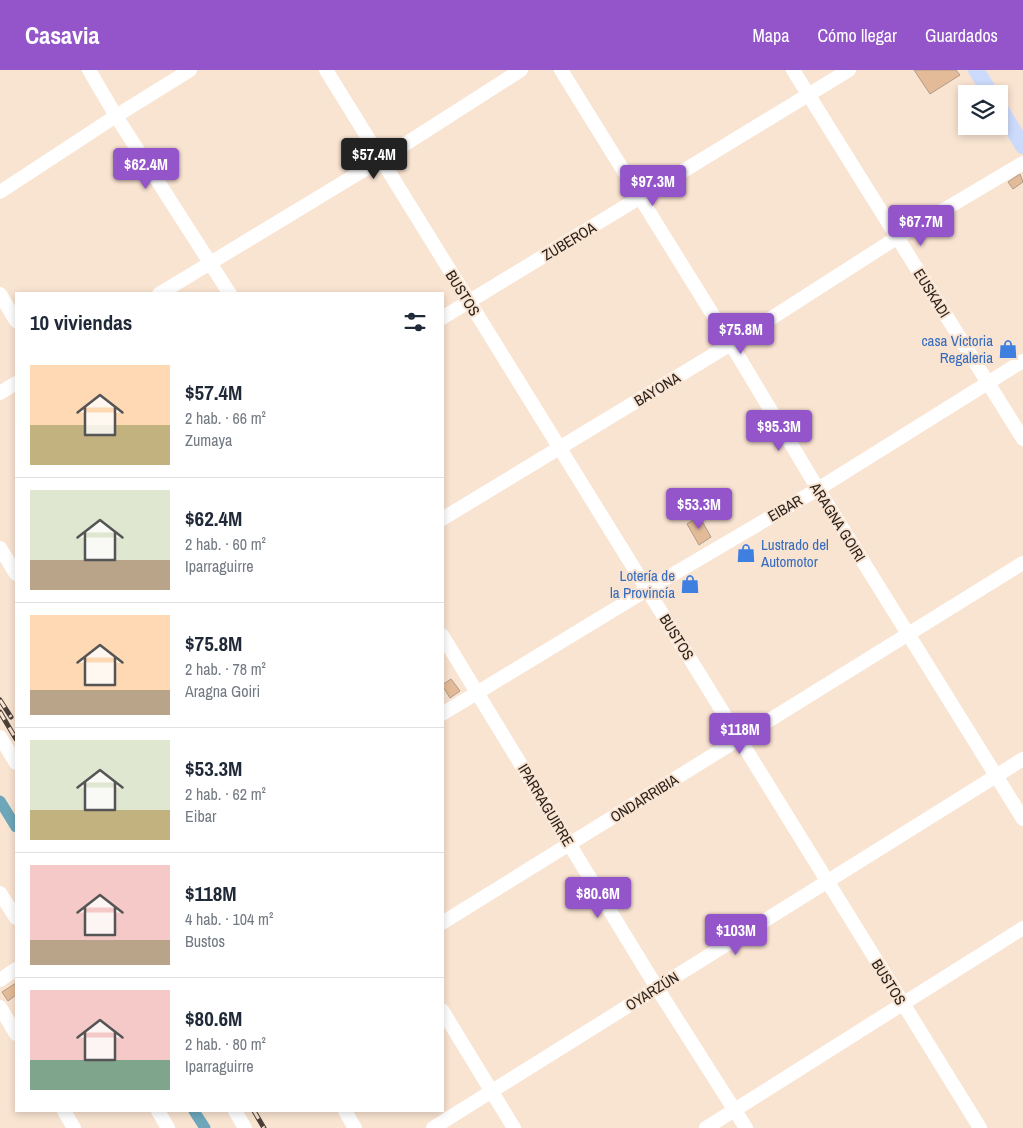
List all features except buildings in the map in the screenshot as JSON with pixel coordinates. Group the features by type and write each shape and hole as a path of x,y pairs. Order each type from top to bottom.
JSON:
{"main road":[{"path":"976,70 985,85"},
{"path":"1008,122 1023,146"}],"street":[{"path":"89,70 116,116 229,292"},
{"path":"0,192 190,70"},
{"name":"BUSTOS","path":"326,70 980,1128"},
{"path":"162,292 382,159 521,70"},
{"name":"ARAGNA GOIRI","path":"562,70 818,489 1023,819"},
{"name":"EUSKADI","path":"793,70 1023,439"},
{"name":"ZUBEROA","path":"444,317 849,70"},
{"name":"BAYONA","path":"444,518 731,344 898,237 1023,163"},
{"path":"0,294 15,319"},
{"name":"EIBAR","path":"444,713 818,489 1023,361"},
{"path":"0,393 15,384"},
{"path":"0,548 15,571"},
{"name":"ONDARRIBIA","path":"444,922 1023,564"},
{"name":"IPARRAGUIRRE","path":"444,638 657,988 746,1128"},
{"path":"0,737 15,761"},
{"name":"OYARZÚN","path":"433,1128 1023,759"},
{"path":"0,893 15,916"},
{"path":"706,1128 1023,928"},
{"path":"0,980 15,970"},
{"path":"0,1008 15,1032"},
{"path":"444,1013 514,1128"},
{"path":"65,1112 74,1128"},
{"path":"159,1112 168,1128"},
{"path":"236,1112 245,1128"},
{"path":"346,1112 356,1128"}],"waterway":[{"path":"0,801 15,825"},
{"path":"195,1112 205,1128"}],"railway":[{"path":"0,700 11,717"},
{"path":"0,712 15,737"},
{"path":"255,1112 264,1128"}],"place":[{"name":"casa Victoria Regaleria","path":"1008,349"},
{"name":"Lustrado del Automotor","path":"746,553"},
{"name":"Lotería de la Provincía","path":"690,584"}]}
